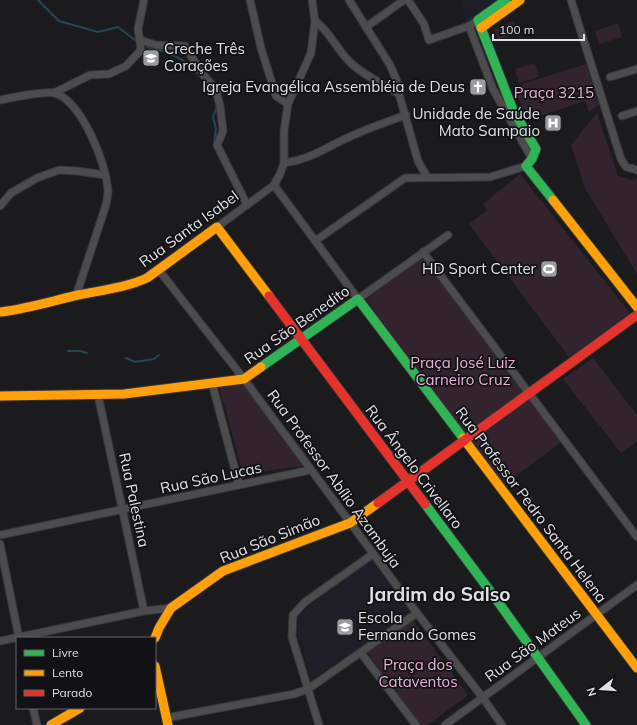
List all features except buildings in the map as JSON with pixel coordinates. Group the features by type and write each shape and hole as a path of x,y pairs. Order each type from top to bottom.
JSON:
{"street":[{"path":"0,100 20,96 54,93 90,75 109,74 126,66 140,50 138,29 144,0"},
{"path":"250,0 261,48 276,96 288,104"},
{"path":"274,185 284,163 284,132 288,104 311,53 315,21 312,0"},
{"path":"349,0 390,65 397,81 399,94 418,160 427,177"},
{"path":"366,27 404,0"},
{"path":"408,0 424,24 430,40 469,26 479,24 520,0"},
{"path":"479,24 506,0"},
{"path":"571,0 621,159 626,167 637,170"},
{"path":"315,21 323,27 347,60 366,74 399,94"},
{"path":"315,241 404,178 490,177 529,163 536,149 513,110 479,24"},
{"path":"469,26 493,89 529,163 637,307"},
{"path":"140,40 156,45 185,46 201,72 216,90 220,106 223,131 217,145 248,205"},
{"path":"610,77 637,69"},
{"path":"54,93 71,104 83,121 102,160 108,190 106,205 76,296"},
{"path":"622,116 637,111"},
{"path":"284,163 296,162 316,155 346,138 406,115"},
{"path":"0,206 11,193 37,178 59,170 105,175"},
{"name":"Rua Santa Isabel","path":"0,312 21,310 76,296 138,283 217,228 274,185"},
{"name":"Rua Professor Pedro Santa Helena","path":"274,185 358,299 637,668"},
{"name":"Rua Ângelo Crivellaro","path":"217,228 539,657 586,725"},
{"name":"Rua São Benedito","path":"0,396 124,394 244,380 448,235"},
{"path":"423,252 637,536"},
{"name":"Rua Professor Abílio Azambuja","path":"158,269 244,380 416,613 483,698 502,725"},
{"name":"Rua São Simão","path":"155,637 171,608 223,571 350,523 637,315"},
{"path":"212,383 239,485"},
{"name":"Rua Palestina","path":"98,395 144,611"},
{"name":"Rua São Lucas","path":"0,535 310,470"},
{"path":"0,544 19,637 144,611 171,608"},
{"path":"319,725 292,637 293,615 305,602 373,554"},
{"name":"Rua São Mateus","path":"445,725 637,585"},
{"path":"156,671 167,721 294,694 308,689 416,613"},
{"path":"0,641 16,638"},
{"path":"361,653 416,725"},
{"path":"33,709 37,725"},
{"path":"51,725 78,709"}],"shaded area":[{"path":"460,0 496,0 467,23"},
{"name":"Escola Fernando Gomes","path":"373,559 413,612 311,680 298,636 298,617 315,602"}],"green space":[{"path":"513,21 518,32 498,40 494,29"},
{"path":"618,23 622,37 599,44 595,31"},
{"path":"535,63 539,77 519,83 515,69"},
{"name":"Praça 3215","path":"586,64 599,105 589,112 585,101 528,120 513,87"},
{"path":"597,113 618,176 632,180 637,178 637,274 585,188 571,145"},
{"name":"HD Sport Center","path":"520,174 630,313 569,357 469,224 487,210 483,204"},
{"name":"Praça José Luiz Carneiro Cruz","path":"422,258 561,442 504,485 366,300"},
{"path":"593,358 637,415 637,441 621,453 563,379"},
{"path":"242,383 303,466 243,474 219,386"},
{"name":"Praça dos Cataventos","path":"412,619 468,695 428,725 420,725 367,652"}],"waterway":[{"path":"38,0 59,21 98,32 118,27 135,40"},
{"path":"147,47 162,51 181,59 198,74"},
{"path":"214,144 216,129 213,117 217,106"},
{"path":"238,201 240,196"},
{"path":"68,351 80,351 87,353"},
{"path":"126,358 135,362 154,359 159,355"}],"traffic: fast":[{"path":"506,0 478,20 513,110 536,149 532,159 526,166 553,200"},
{"path":"261,367 358,299 463,438"},
{"path":"425,504 496,599 586,725"}],"traffic: slow":[{"path":"481,28 520,0"},
{"path":"553,200 637,307"},
{"path":"0,312 30,307 122,286 147,278 217,227 269,296"},
{"path":"0,396 124,394 244,379 261,367"},
{"path":"463,438 637,668"},
{"path":"155,637 171,608 223,571 350,523 378,503"},
{"path":"156,671 168,725"},
{"path":"51,725 78,709"}],"traffic: jam":[{"path":"269,296 425,504"},
{"path":"378,503 637,315"}],"place":[{"name":"Creche Três Corações","path":"151,58"},
{"name":"Igreja Evangélica Assembléia de Deus","path":"478,87"},
{"name":"Unidade de Saúde Mato Sampaio","path":"553,123"},
{"name":"HD Sport Center","path":"549,269"},
{"name":"Escola Fernando Gomes","path":"345,627"}],"district":[{"name":"Jardim do Salso","path":"439,594"}]}
